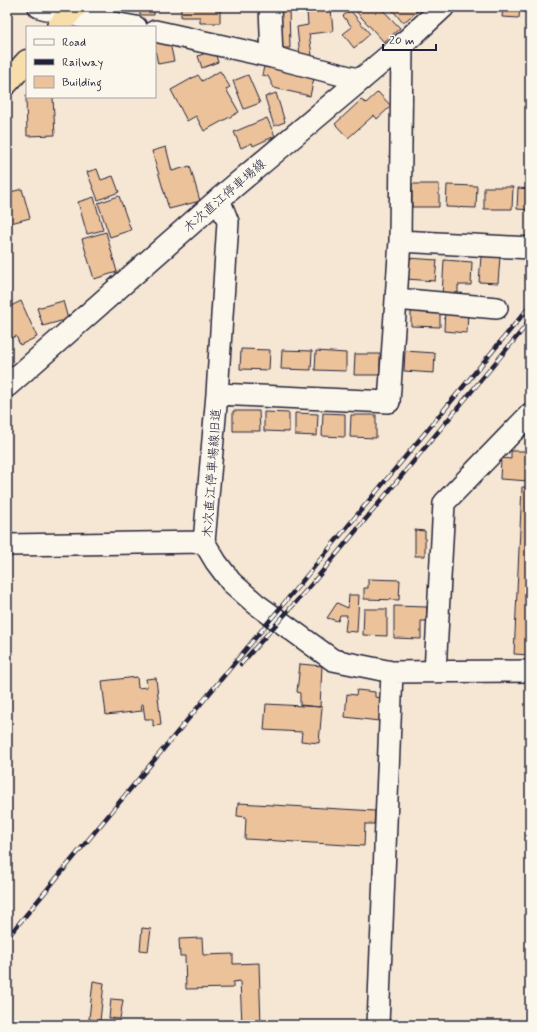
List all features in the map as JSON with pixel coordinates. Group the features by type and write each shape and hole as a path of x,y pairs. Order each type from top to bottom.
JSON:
{"highway":[{"path":"7,83 26,62"}],"main road":[{"name":"木次直江停車場線","path":"7,386 219,199 402,45 443,7"}],"street":[{"path":"39,7 67,16 130,26"},
{"path":"270,7 272,57"},
{"path":"156,31 272,57 361,80"},
{"path":"217,394 389,402 400,241 402,45"},
{"name":"木次直江停車場線旧道","path":"219,199 228,222 217,394 204,542 216,562 231,582 256,604 333,660 392,672 530,671"},
{"path":"400,241 530,248"},
{"path":"396,299 497,308"},
{"path":"435,672 444,503 530,414"},
{"path":"7,545 204,542"},
{"path":"378,1025 392,672"}],"building":[{"path":"140,7 154,7 154,15 140,15"},
{"path":"181,7 220,7 220,23 200,23 200,17 181,17"},
{"path":"275,7 289,7 290,48 275,48"},
{"path":"352,7 380,7 400,28 384,42"},
{"path":"390,7 420,7 421,8 403,23"},
{"path":"503,7 520,7 519,18 502,17"},
{"path":"331,9 333,31 309,34 312,55 300,56 297,27 308,25 307,12"},
{"path":"350,10 370,34 354,48 343,34 352,27 343,16"},
{"path":"169,39 174,61 158,64 156,42"},
{"path":"214,50 218,62 202,68 198,56"},
{"path":"265,63 315,74 310,96 274,88 268,76 262,75"},
{"path":"220,71 230,87 226,89 239,112 204,131 196,116 187,121 171,90 198,75 202,81"},
{"path":"248,75 260,103 244,109 233,81"},
{"path":"378,92 391,106 377,119 374,115 348,138 335,124 361,100 366,103"},
{"path":"276,93 285,122 274,126 265,97"},
{"path":"26,98 53,98 55,135 27,136"},
{"path":"267,118 275,136 253,146 252,143 241,148 234,132"},
{"path":"166,147 172,171 190,166 200,201 169,209 152,151"},
{"path":"97,169 101,180 113,176 119,192 98,200 87,172"},
{"path":"412,184 439,184 439,207 412,207"},
{"path":"447,185 477,186 476,208 446,207"},
{"path":"484,187 513,187 512,209 484,209"},
{"path":"518,188 530,189 530,210 517,209"},
{"path":"22,189 30,218 7,224 7,193"},
{"path":"119,196 131,230 110,237 98,203"},
{"path":"94,197 103,230 87,234 78,202"},
{"path":"106,232 117,272 94,279 82,239"},
{"path":"481,256 500,257 498,283 479,282"},
{"path":"408,258 437,260 435,281 406,279"},
{"path":"444,260 472,262 471,285 458,285 458,297 442,296"},
{"path":"21,301 37,337 20,345 16,336 7,340 7,308"},
{"path":"63,301 68,319 43,326 37,308"},
{"path":"411,305 440,305 440,327 411,326"},
{"path":"445,308 468,310 467,333 444,331"},
{"path":"241,349 270,350 269,370 240,369"},
{"path":"282,350 312,351 311,370 281,369"},
{"path":"316,351 346,353 346,371 315,370"},
{"path":"405,351 435,353 434,373 404,371"},
{"path":"355,354 380,354 380,375 354,375"},
{"path":"233,411 259,411 260,431 233,431"},
{"path":"264,412 289,413 289,432 264,431"},
{"path":"295,413 318,414 317,436 295,435"},
{"path":"323,413 345,414 345,437 322,436"},
{"path":"351,415 376,415 376,438 350,437"},
{"path":"511,451 530,451 529,481 500,479 501,458 511,459"},
{"path":"522,487 530,487 530,655 514,654"},
{"path":"415,530 425,531 425,556 415,556"},
{"path":"368,579 400,580 399,600 364,599 364,588 368,588"},
{"path":"349,595 359,595 357,632 345,631 347,615 340,615 338,621 327,618 337,603 348,608"},
{"path":"394,606 427,607 426,621 421,621 421,639 394,638"},
{"path":"364,609 387,609 387,636 363,635"},
{"path":"300,664 322,666 320,707 300,705 300,693 297,692"},
{"path":"137,677 138,688 147,687 146,679 156,678 161,725 153,726 153,719 145,719 143,704 141,704 142,711 106,715 102,681"},
{"path":"357,690 375,692 375,697 382,698 379,721 345,717 347,694 356,695"},
{"path":"266,704 322,707 319,743 301,741 302,732 264,730"},
{"path":"238,803 375,811 374,824 365,824 364,846 245,839 246,817 237,816"},
{"path":"142,928 151,929 148,951 140,950"},
{"path":"202,938 203,955 233,954 233,964 259,963 261,1025 242,1025 240,981 233,982 233,988 186,989 185,956 180,956 179,939"},
{"path":"93,981 104,983 100,1021 89,1019"},
{"path":"111,999 123,1000 120,1019 109,1018"}],"railway":[{"path":"7,938 530,306"},
{"path":"241,664 311,585 530,321"}]}
